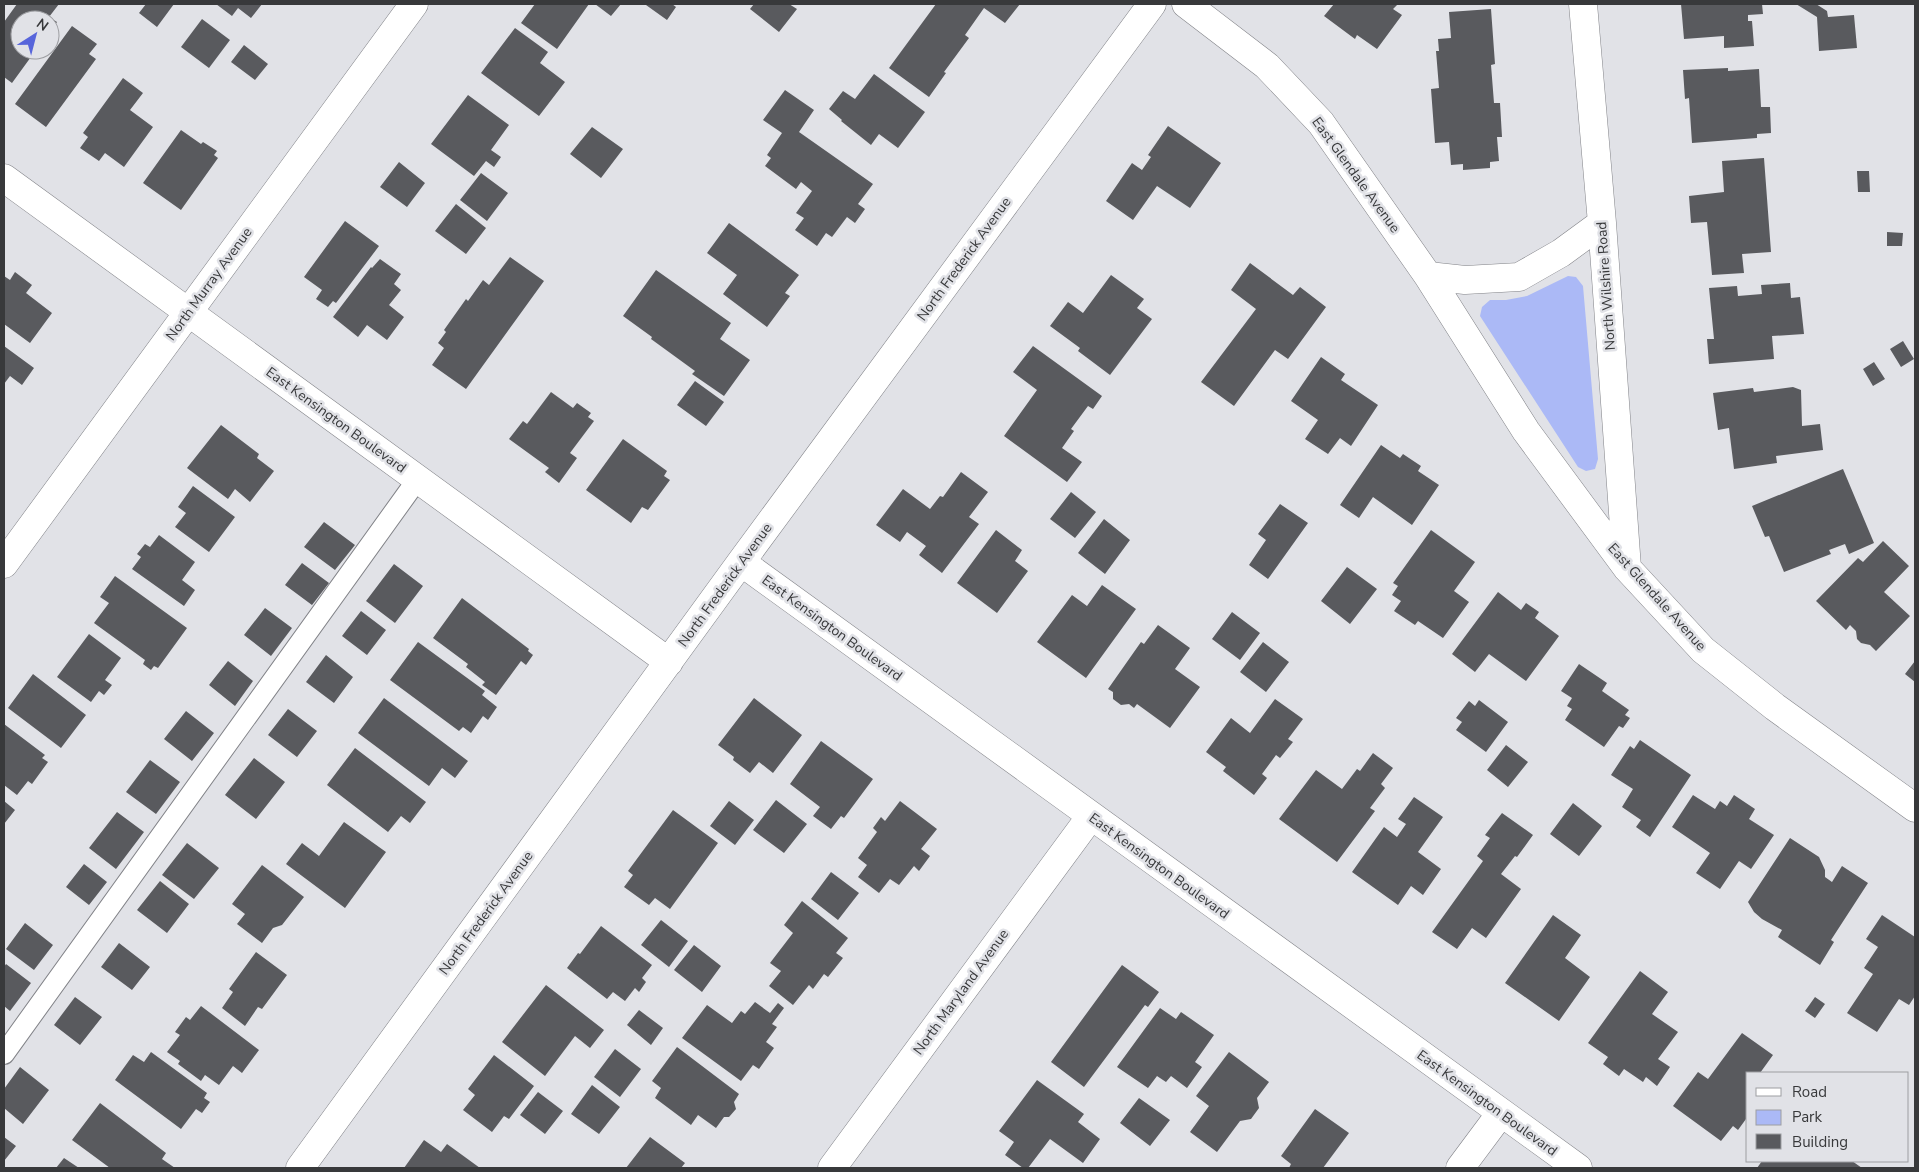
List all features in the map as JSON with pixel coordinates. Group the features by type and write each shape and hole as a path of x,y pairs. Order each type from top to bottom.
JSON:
{"street":[{"name":"North Murray Avenue","path":"4,564 414,4"},
{"name":"North Frederick Avenue","path":"300,1168 741,562 1152,4"},
{"name":"East Glendale Avenue","path":"1186,4 1267,66 1321,123 1428,276 1526,431 1627,568 1702,650 1775,707 1915,808"},
{"name":"North Wilshire Road","path":"1583,4 1602,223 1627,568"},
{"name":"East Kensington Boulevard","path":"4,178 669,662"},
{"path":"1428,276 1466,280 1519,277 1561,253 1602,223"},
{"name":"East Kensington Boulevard","path":"741,562 1578,1168"},
{"name":"North Maryland Avenue","path":"832,1168 1091,816"},
{"path":"1460,1168 1501,1113"}],"lane":[{"path":"4,1054 417,480"}],"green space":[{"path":"1568,276 1576,277 1583,286 1598,459 1595,469 1586,471 1578,467 1480,316 1482,307 1490,300 1506,300 1527,296"}],"building":[{"path":"17,4 59,4 54,10 13,10"},
{"path":"146,4 174,4 157,27 139,13"},
{"path":"216,4 262,4 251,18 238,8 232,16"},
{"path":"535,4 589,4 557,49 521,23"},
{"path":"595,4 621,4 611,16"},
{"path":"672,4 676,7 667,20 646,5"},
{"path":"754,4 789,4 797,9 779,32 750,9"},
{"path":"936,4 1020,4 1005,23 984,8 965,35 969,38 944,72 946,73 929,97 889,68"},
{"path":"1334,4 1398,4 1393,9 1402,15 1377,49 1357,35 1355,39 1324,16"},
{"path":"1681,4 1762,4 1763,14 1748,15 1748,21 1752,21 1754,46 1724,48 1724,36 1684,39"},
{"path":"1796,4 1816,4 1827,11 1828,17 1854,15 1857,48 1819,51 1817,17"},
{"path":"1491,9 1495,64 1491,65 1494,103 1500,103 1502,137 1497,137 1499,161 1490,162 1490,168 1463,170 1463,164 1451,165 1449,142 1435,143 1431,89 1439,88 1436,51 1439,51 1438,39 1451,38 1449,12"},
{"path":"10,14 10,60 29,60 12,83 4,77 4,22"},
{"path":"202,19 230,40 209,68 181,47"},
{"path":"72,26 97,44 89,54 96,59 46,127 15,104 47,60 60,60 60,42"},
{"path":"515,28 548,52 540,63 565,82 539,116 481,73"},
{"path":"244,45 268,64 255,80 231,62"},
{"path":"1728,68 1728,71 1759,69 1761,107 1770,107 1771,133 1757,134 1757,138 1692,143 1689,98 1685,99 1683,70"},
{"path":"874,74 925,112 898,148 879,134 871,145 829,109 843,91 855,99"},
{"path":"123,78 143,93 130,110 153,127 124,167 105,153 99,161 80,148 88,137 83,133"},
{"path":"785,90 814,110 799,132 873,184 858,204 865,209 855,223 847,217 832,237 826,233 817,246 795,230 804,218 796,213 812,191 801,182 796,189 765,166 771,158 767,155 782,133 763,120"},
{"path":"468,95 509,125 491,150 501,157 494,167 486,161 474,176 431,144"},
{"path":"1168,126 1221,163 1190,208 1157,186 1133,220 1106,201 1132,163 1142,170 1151,157 1148,155"},
{"path":"592,127 623,149 601,178 570,154"},
{"path":"181,130 201,144 203,142 217,151 214,155 218,158 181,210 143,183"},
{"path":"1764,158 1771,252 1742,254 1744,273 1712,275 1707,222 1691,223 1689,196 1724,192 1722,161"},
{"path":"399,162 425,183 407,207 380,187"},
{"path":"1857,171 1869,171 1870,192 1858,192"},
{"path":"481,173 508,193 487,221 460,200"},
{"path":"456,204 486,228 466,254 435,231"},
{"path":"345,221 379,246 336,303 333,301 328,307 316,299 322,290 304,277"},
{"path":"729,223 799,275 785,293 790,296 767,327 723,294 737,275 707,253"},
{"path":"1887,232 1903,233 1902,246 1887,246"},
{"path":"510,257 544,281 466,389 432,365 444,348 438,343 446,332 444,330 466,299 468,301 483,280 489,285"},
{"path":"380,259 401,274 394,284 401,290 389,305 404,317 387,340 367,325 358,337 333,317 371,267"},
{"path":"1250,263 1293,295 1300,287 1326,307 1288,359 1275,350 1234,406 1201,382 1256,309 1231,290"},
{"path":"656,270 731,323 720,339 750,360 724,396 692,374 695,371 623,316"},
{"path":"15,272 32,285 26,293 52,313 30,343 4,324 4,276 10,280"},
{"path":"1111,275 1144,299 1137,308 1152,319 1110,375 1078,351 1080,348 1050,326 1068,302 1083,313"},
{"path":"1790,283 1791,298 1800,297 1804,334 1772,336 1774,359 1709,364 1707,339 1714,339 1709,288 1737,286 1738,296 1762,294 1761,285"},
{"path":"1903,341 1914,359 1901,367 1890,349"},
{"path":"4,346 34,368 22,385 10,376 4,384"},
{"path":"1033,346 1102,396 1093,409 1088,406 1071,429 1074,431 1062,448 1082,462 1067,482 1004,436 1037,390 1013,372"},
{"path":"1321,357 1345,374 1341,380 1378,405 1351,446 1340,438 1328,454 1305,439 1318,420 1291,401"},
{"path":"1874,362 1885,379 1873,386 1863,369"},
{"path":"695,381 724,402 706,426 677,405"},
{"path":"1793,387 1801,390 1802,426 1820,424 1823,450 1776,456 1777,463 1734,469 1729,428 1718,430 1713,393 1753,388 1754,392"},
{"path":"551,392 573,408 577,403 591,413 588,417 594,421 570,453 577,458 559,483 545,472 549,468 509,439 523,421 527,424"},
{"path":"221,425 259,454 257,458 274,471 250,502 235,489 228,499 187,468"},
{"path":"623,439 667,471 664,476 670,480 648,510 642,507 631,523 586,490"},
{"path":"1381,445 1400,458 1403,454 1421,466 1418,471 1439,485 1412,525 1373,497 1359,518 1340,505"},
{"path":"1843,469 1874,543 1849,554 1845,544 1829,550 1831,554 1784,572 1769,536 1765,537 1752,506"},
{"path":"961,472 988,492 969,517 979,524 942,573 919,555 926,546 907,532 900,542 876,525 903,489 930,509 940,496 943,497"},
{"path":"193,486 235,517 209,552 175,527 186,513 178,507"},
{"path":"1071,492 1096,512 1075,538 1050,519"},
{"path":"1280,504 1308,523 1268,579 1249,565 1266,540 1258,534"},
{"path":"1104,519 1130,540 1105,574 1078,553"},
{"path":"324,522 355,545 335,570 304,547"},
{"path":"996,530 1022,550 1015,561 1028,571 997,613 957,583"},
{"path":"1431,530 1475,562 1454,591 1469,602 1443,638 1418,621 1415,625 1394,611 1401,601 1392,595 1398,586 1393,583"},
{"path":"159,535 195,562 182,580 195,590 184,606 132,569 141,557 137,554 145,544 150,547"},
{"path":"1883,541 1909,566 1884,592 1910,616 1876,651 1870,645 1861,643 1857,639 1856,631 1850,625 1846,630 1816,601 1858,558 1863,562"},
{"path":"302,563 329,583 312,605 285,585"},
{"path":"394,564 423,586 395,623 366,601"},
{"path":"1347,567 1377,589 1350,624 1321,601"},
{"path":"115,576 187,628 158,668 154,666 151,670 143,664 145,660 94,623 109,603 100,597"},
{"path":"1102,585 1136,609 1086,678 1037,642 1072,595 1087,606"},
{"path":"1498,592 1521,610 1526,603 1539,612 1535,618 1559,636 1526,681 1489,654 1475,672 1452,654"},
{"path":"462,598 529,649 528,651 533,655 526,665 521,661 496,695 482,685 485,682 466,667 468,664 433,638"},
{"path":"265,608 292,628 271,656 244,635"},
{"path":"361,611 386,630 367,655 342,636"},
{"path":"1232,612 1260,633 1240,660 1212,639"},
{"path":"1158,625 1190,648 1175,669 1200,687 1170,728 1137,704 1134,708 1129,704 1121,705 1113,699 1113,692 1108,689 1141,642 1144,644"},
{"path":"89,634 121,658 105,680 112,685 104,695 99,691 91,702 57,677"},
{"path":"418,642 485,691 482,695 497,707 488,720 483,716 471,733 463,727 459,731 390,680"},
{"path":"1263,642 1289,662 1266,692 1240,672"},
{"path":"326,655 353,677 334,703 306,682"},
{"path":"228,661 253,681 235,706 209,685"},
{"path":"1915,661 1915,682 1905,674"},
{"path":"1579,664 1607,683 1602,691 1629,710 1625,715 1630,718 1623,728 1619,726 1604,747 1565,720 1572,709 1567,706 1572,698 1561,691"},
{"path":"33,674 86,715 61,748 8,708"},
{"path":"384,698 468,761 455,778 442,768 429,786 358,733"},
{"path":"754,698 802,735 773,773 759,762 750,773 733,760 734,757 718,745"},
{"path":"1275,699 1303,719 1288,739 1293,742 1280,758 1276,755 1262,774 1267,778 1254,795 1223,771 1226,767 1206,752 1231,718 1250,733"},
{"path":"1479,700 1508,722 1486,752 1456,730 1462,722 1456,718 1469,701 1475,706"},
{"path":"288,709 317,731 297,757 268,735"},
{"path":"186,711 214,733 192,761 164,739"},
{"path":"4,724 45,755 42,758 48,762 32,784 28,781 17,795 4,785"},
{"path":"1640,740 1691,775 1650,837 1636,827 1641,820 1622,807 1633,789 1611,775 1630,746 1634,749"},
{"path":"821,741 873,779 844,818 841,816 831,829 813,816 820,807 790,784"},
{"path":"1506,745 1528,762 1508,787 1487,770"},
{"path":"355,748 426,802 410,823 401,816 388,832 327,785"},
{"path":"1373,753 1393,768 1381,784 1385,788 1370,808 1375,811 1337,862 1279,819 1316,770 1342,789 1357,769 1360,771"},
{"path":"254,758 285,782 256,819 225,795"},
{"path":"150,760 180,782 156,814 126,792"},
{"path":"1693,795 1715,809 1720,801 1727,806 1734,795 1755,809 1749,819 1774,835 1751,869 1739,861 1720,889 1696,873 1710,853 1672,827"},
{"path":"1414,797 1443,817 1418,852 1441,869 1423,895 1411,886 1398,905 1352,872 1384,827 1397,837 1406,824 1398,819"},
{"path":"776,800 807,824 784,853 753,830"},
{"path":"4,801 15,810 4,824"},
{"path":"729,801 754,820 735,845 710,826"},
{"path":"900,801 937,829 921,849 930,856 919,871 914,866 899,885 890,879 879,893 858,877 867,865 858,858 877,832 873,828 881,817 885,821"},
{"path":"1573,803 1602,826 1579,856 1550,834"},
{"path":"673,810 718,843 670,909 655,898 649,905 624,887 633,875 628,871"},
{"path":"117,812 144,832 116,869 89,848"},
{"path":"1502,813 1533,835 1517,857 1515,856 1501,874 1521,889 1486,938 1472,928 1457,949 1432,932 1483,861 1477,856 1490,838 1485,835"},
{"path":"344,822 386,852 345,908 286,864 302,843 319,856"},
{"path":"1790,838 1819,857 1825,870 1825,877 1832,882 1842,866 1868,883 1831,940 1834,942 1820,965 1778,937 1782,930 1762,919 1754,912 1748,902"},
{"path":"187,843 219,868 194,899 162,875"},
{"path":"84,864 107,882 89,905 66,887"},
{"path":"262,865 304,897 282,925 273,928 262,943 237,924 245,914 232,904"},
{"path":"831,872 859,893 838,920 811,899"},
{"path":"160,881 189,904 167,933 137,910"},
{"path":"802,901 848,938 836,953 843,958 828,977 824,974 813,989 809,985 793,1005 769,986 781,971 770,963 793,933 784,925"},
{"path":"1553,915 1581,935 1565,958 1590,977 1559,1021 1505,983"},
{"path":"1882,915 1915,937 1915,996 1909,1005 1899,999 1877,1032 1847,1013 1873,974 1864,968 1878,947 1866,939"},
{"path":"661,920 688,941 669,967 641,945"},
{"path":"25,923 53,945 34,970 6,949"},
{"path":"601,926 652,965 642,978 646,982 639,992 635,988 625,1001 613,992 607,999 567,968"},
{"path":"119,943 150,967 132,990 101,967"},
{"path":"694,945 721,966 702,992 674,970"},
{"path":"256,952 287,975 262,1009 258,1007 245,1026 222,1008 233,992 229,989"},
{"path":"6,964 31,983 10,1011 4,1006 4,967"},
{"path":"1122,965 1159,992 1148,1007 1145,1005 1084,1087 1051,1062"},
{"path":"1640,971 1668,992 1652,1014 1678,1032 1658,1059 1670,1067 1657,1086 1646,1077 1643,1082 1624,1069 1619,1076 1603,1064 1608,1057 1588,1043"},
{"path":"546,985 604,1030 590,1048 575,1036 545,1076 502,1042"},
{"path":"75,997 102,1017 80,1045 54,1025"},
{"path":"1815,997 1825,1004 1815,1018 1805,1011"},
{"path":"755,1002 770,1013 778,1003 784,1008 772,1024 777,1027 766,1042 774,1048 759,1069 753,1065 741,1081 682,1038 707,1005 732,1023 741,1011 745,1014"},
{"path":"201,1006 259,1050 242,1073 233,1066 219,1085 205,1075 201,1081 178,1064 180,1061 167,1052 180,1035 175,1032 186,1017 190,1020"},
{"path":"1160,1008 1176,1019 1181,1012 1214,1035 1195,1062 1202,1067 1187,1088 1171,1076 1166,1082 1157,1076 1148,1088 1117,1067"},
{"path":"639,1010 663,1028 651,1045 627,1025"},
{"path":"1742,1033 1773,1055 1761,1072 1746,1072 1746,1119 1738,1130 1733,1126 1721,1141 1673,1106 1698,1072 1708,1079"},
{"path":"677,1047 739,1094 734,1102 736,1109 729,1117 724,1117 716,1128 698,1115 691,1125 655,1098 661,1088 652,1081"},
{"path":"615,1049 641,1069 620,1097 594,1077"},
{"path":"151,1052 207,1093 204,1098 210,1102 202,1113 196,1109 181,1129 115,1080 133,1055 144,1062"},
{"path":"1229,1052 1269,1082 1257,1098 1259,1108 1251,1119 1240,1121 1217,1152 1190,1132 1209,1106 1196,1096"},
{"path":"494,1055 534,1086 509,1119 504,1116 492,1132 463,1110 475,1095 468,1089"},
{"path":"20,1067 49,1090 23,1124 4,1108 4,1089"},
{"path":"1037,1080 1084,1114 1078,1122 1100,1139 1083,1163 1050,1139 1028,1168 1023,1168 1005,1155 1014,1142 999,1131"},
{"path":"592,1085 620,1107 599,1134 571,1114"},
{"path":"538,1092 563,1111 545,1134 520,1115"},
{"path":"1139,1098 1170,1120 1150,1146 1120,1123"},
{"path":"100,1103 166,1153 162,1159 175,1168 110,1168 72,1140"},
{"path":"1315,1109 1349,1133 1323,1168 1289,1168 1291,1164 1281,1156"},
{"path":"4,1137 16,1146 4,1161"},
{"path":"650,1137 685,1163 681,1168 626,1168"},
{"path":"424,1140 441,1152 447,1144 480,1168 404,1168"},
{"path":"64,1158 79,1168 56,1168"},
{"path":"1761,1162 1853,1162 1862,1168 1757,1168"}]}
